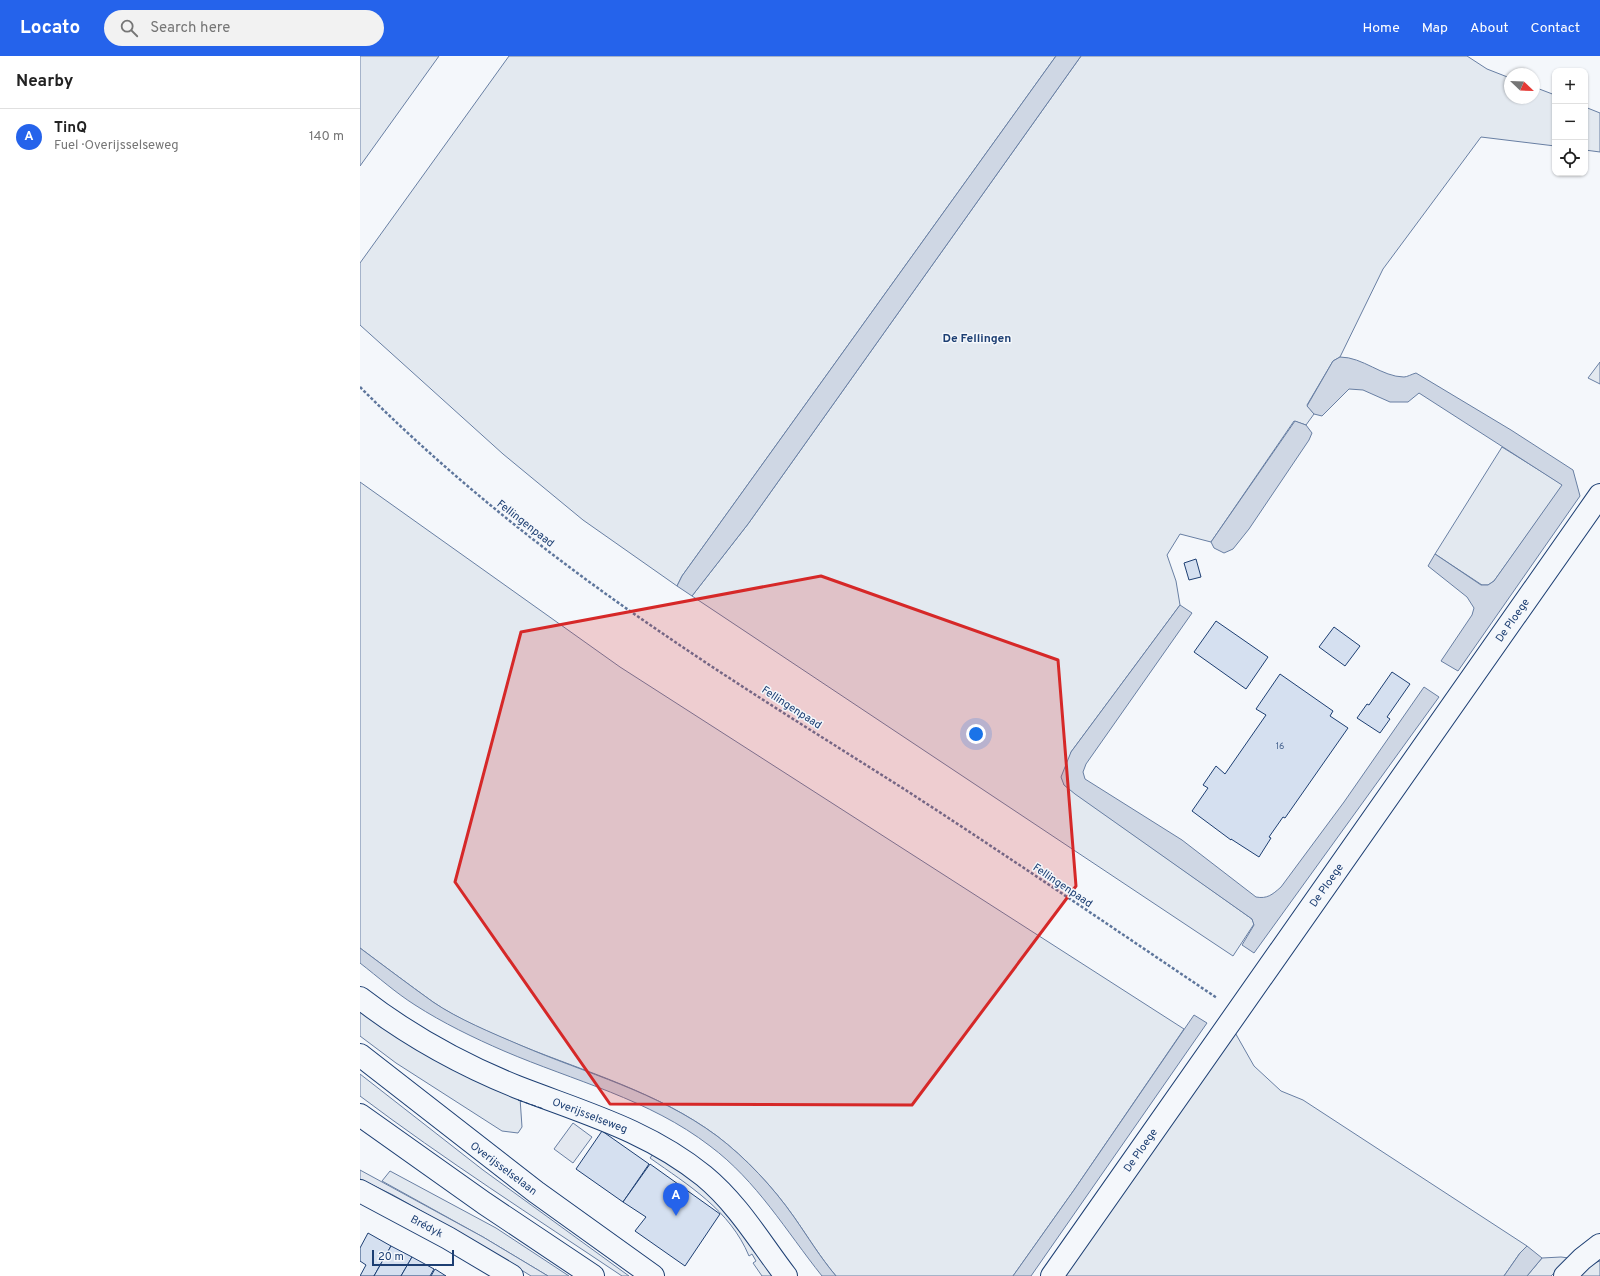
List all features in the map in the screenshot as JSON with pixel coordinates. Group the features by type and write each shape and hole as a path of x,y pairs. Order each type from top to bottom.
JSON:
{"street":[{"name":"De Ploege","path":"1052,1276 1600,495"},
{"name":"Overijsselseweg","path":"360,998 384,1017 421,1041 453,1058 516,1086 630,1129 652,1141 703,1176 729,1200 786,1276"},
{"name":"Overijsselselaan","path":"360,1055 536,1192 653,1276"},
{"path":"360,1115 484,1203 593,1276"},
{"name":"Brédyk","path":"360,1191 448,1238 512,1276"},
{"path":"1565,1276 1582,1259 1600,1245"}],"path":[{"name":"Fellingenpaad","path":"360,387 387,414 487,502 562,561 659,631 961,826 1237,1011"}],"highlighted area":[{"path":"821,576 1058,660 1076,886 912,1105 610,1104 455,882 521,632"}],"shaded area":[{"path":"360,56 439,56 360,166"},
{"path":"509,56 1056,56 682,576 677,586 583,520 503,454 360,325 360,263"},
{"path":"1056,56 1081,56 748,524 692,596 677,586 682,576"},
{"path":"1081,56 1467,56 1487,69 1504,76 1504,104 1540,104 1540,89 1552,94 1552,146 1481,137 1383,269 1340,357 1333,361 1307,405 1314,414 1306,425 1294,421 1211,542 1180,534 1167,555 1176,581 1180,605 1071,752 1064,785 1252,919 1254,924 1233,956 692,596 748,524"},
{"path":"1588,108 1600,113 1600,152 1588,150"},
{"path":"1340,357 1357,360 1396,376 1405,377 1416,373 1511,430 1573,470 1580,496 1458,671 1441,661 1472,615 1474,608 1467,597 1428,566 1435,554 1481,585 1488,585 1494,581 1562,485 1419,393 1408,402 1390,402 1363,390 1349,389 1322,416 1314,414 1307,406 1333,361"},
{"path":"1600,362 1600,384 1588,378"},
{"path":"1295,421 1306,425 1312,433 1309,440 1249,529 1233,549 1224,553 1214,548 1211,542"},
{"path":"1502,447 1563,485 1494,581 1488,585 1482,585 1435,554"},
{"path":"360,482 620,667 1184,1029 1074,1190 1013,1276 836,1276 786,1206 768,1184 749,1163 717,1136 695,1121 647,1096 598,1075 511,1042 465,1020 433,1002 360,948"},
{"path":"1180,605 1192,613 1086,764 1083,772 1085,779 1182,840 1256,897 1269,896 1281,887 1344,802 1424,687 1439,697 1254,953 1242,945 1254,925 1252,919 1075,794 1064,785 1061,777 1071,752"},
{"path":"360,948 433,1002 453,1014 520,1045 621,1084 694,1120 717,1136 749,1163 786,1206 836,1276 822,1276 757,1191 727,1160 687,1130 636,1103 504,1051 436,1018 401,995 360,963"},
{"path":"360,1009 520,1098 522,1127 518,1133 502,1131 396,1063 360,1036"},
{"path":"1194,1015 1207,1023 1031,1276 1013,1276 1074,1190"},
{"path":"1233,1029 1254,1066 1281,1091 1303,1100 1527,1246 1520,1253 1504,1276 1059,1276"},
{"path":"360,1074 483,1170 629,1276 622,1276 457,1166 360,1096"},
{"path":"573,1123 592,1137 573,1163 554,1149"},
{"path":"653,1154 692,1180 719,1204 740,1228 776,1276 762,1276 753,1263 756,1261 752,1254 749,1256 731,1225 707,1200 650,1158"},
{"path":"360,1170 483,1237 548,1276 531,1276 483,1246 393,1195 360,1179"},
{"path":"390,1171 496,1228 569,1276 548,1276 483,1237 382,1181"},
{"path":"1527,1246 1542,1258 1527,1276 1504,1276 1520,1253"},
{"path":"1542,1258 1569,1258 1551,1276 1527,1276"},
{"path":"1600,1261 1600,1276 1579,1276 1594,1263"}],"building":[{"path":"1196,559 1201,577 1189,580 1184,563"},
{"path":"1216,621 1268,657 1246,689 1194,652"},
{"path":"1334,627 1360,646 1345,666 1319,647"},
{"path":"1392,672 1410,684 1387,717 1390,719 1380,733 1357,718 1367,704 1369,705"},
{"path":"1280,674 1333,711 1330,716 1348,728 1285,818 1283,817 1269,837 1271,838 1259,857 1231,840 1192,811 1208,788 1203,785 1216,766 1225,774 1266,715 1256,709"},
{"path":"602,1131 649,1164 623,1202 576,1169"},
{"path":"650,1164 720,1214 685,1266 635,1231 646,1217 623,1202"},
{"path":"368,1233 391,1246 374,1276 360,1276 366,1265 360,1261 360,1248"},
{"path":"391,1246 412,1257 401,1276 374,1276"},
{"path":"412,1257 434,1269 430,1276 401,1276"},
{"path":"435,1269 446,1276 431,1276"}],"fence":[{"path":"518,1100 544,1109"}],"place":[{"name":"TinQ","path":"676,1216"}],"district":[{"name":"De Fellingen","path":"977,338"}]}
